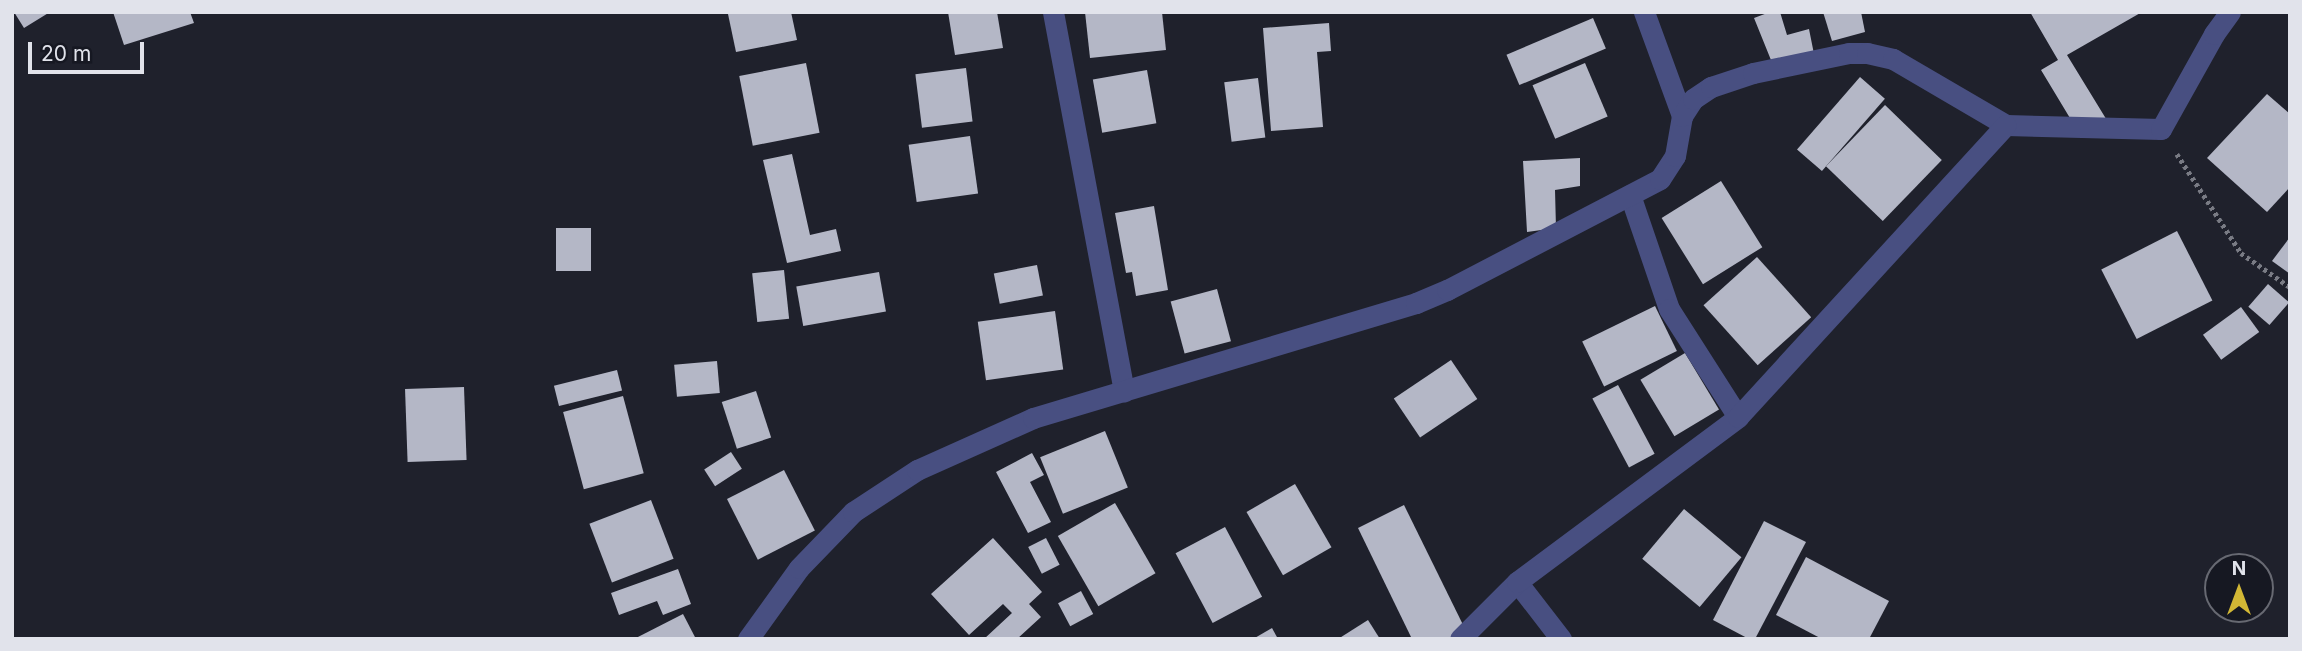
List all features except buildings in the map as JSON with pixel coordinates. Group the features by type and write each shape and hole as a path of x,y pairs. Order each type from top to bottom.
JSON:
{"street":[{"path":"1053,12 1124,391"},
{"path":"1644,12 1682,116"},
{"path":"758,634 799,568 853,512 918,470 1033,418 1416,303 1660,179 1675,156 1682,116 1693,99 1711,87 1753,73 1849,53 1867,53 1893,60 2006,125 2161,129 2214,34 2230,12"},
{"path":"1460,639 1517,582 1738,417 2006,125"},
{"path":"1630,195 1669,309 1738,417"},
{"path":"1517,582 1561,639"}],"path":[{"path":"2161,129 2241,253 2290,287"}]}
